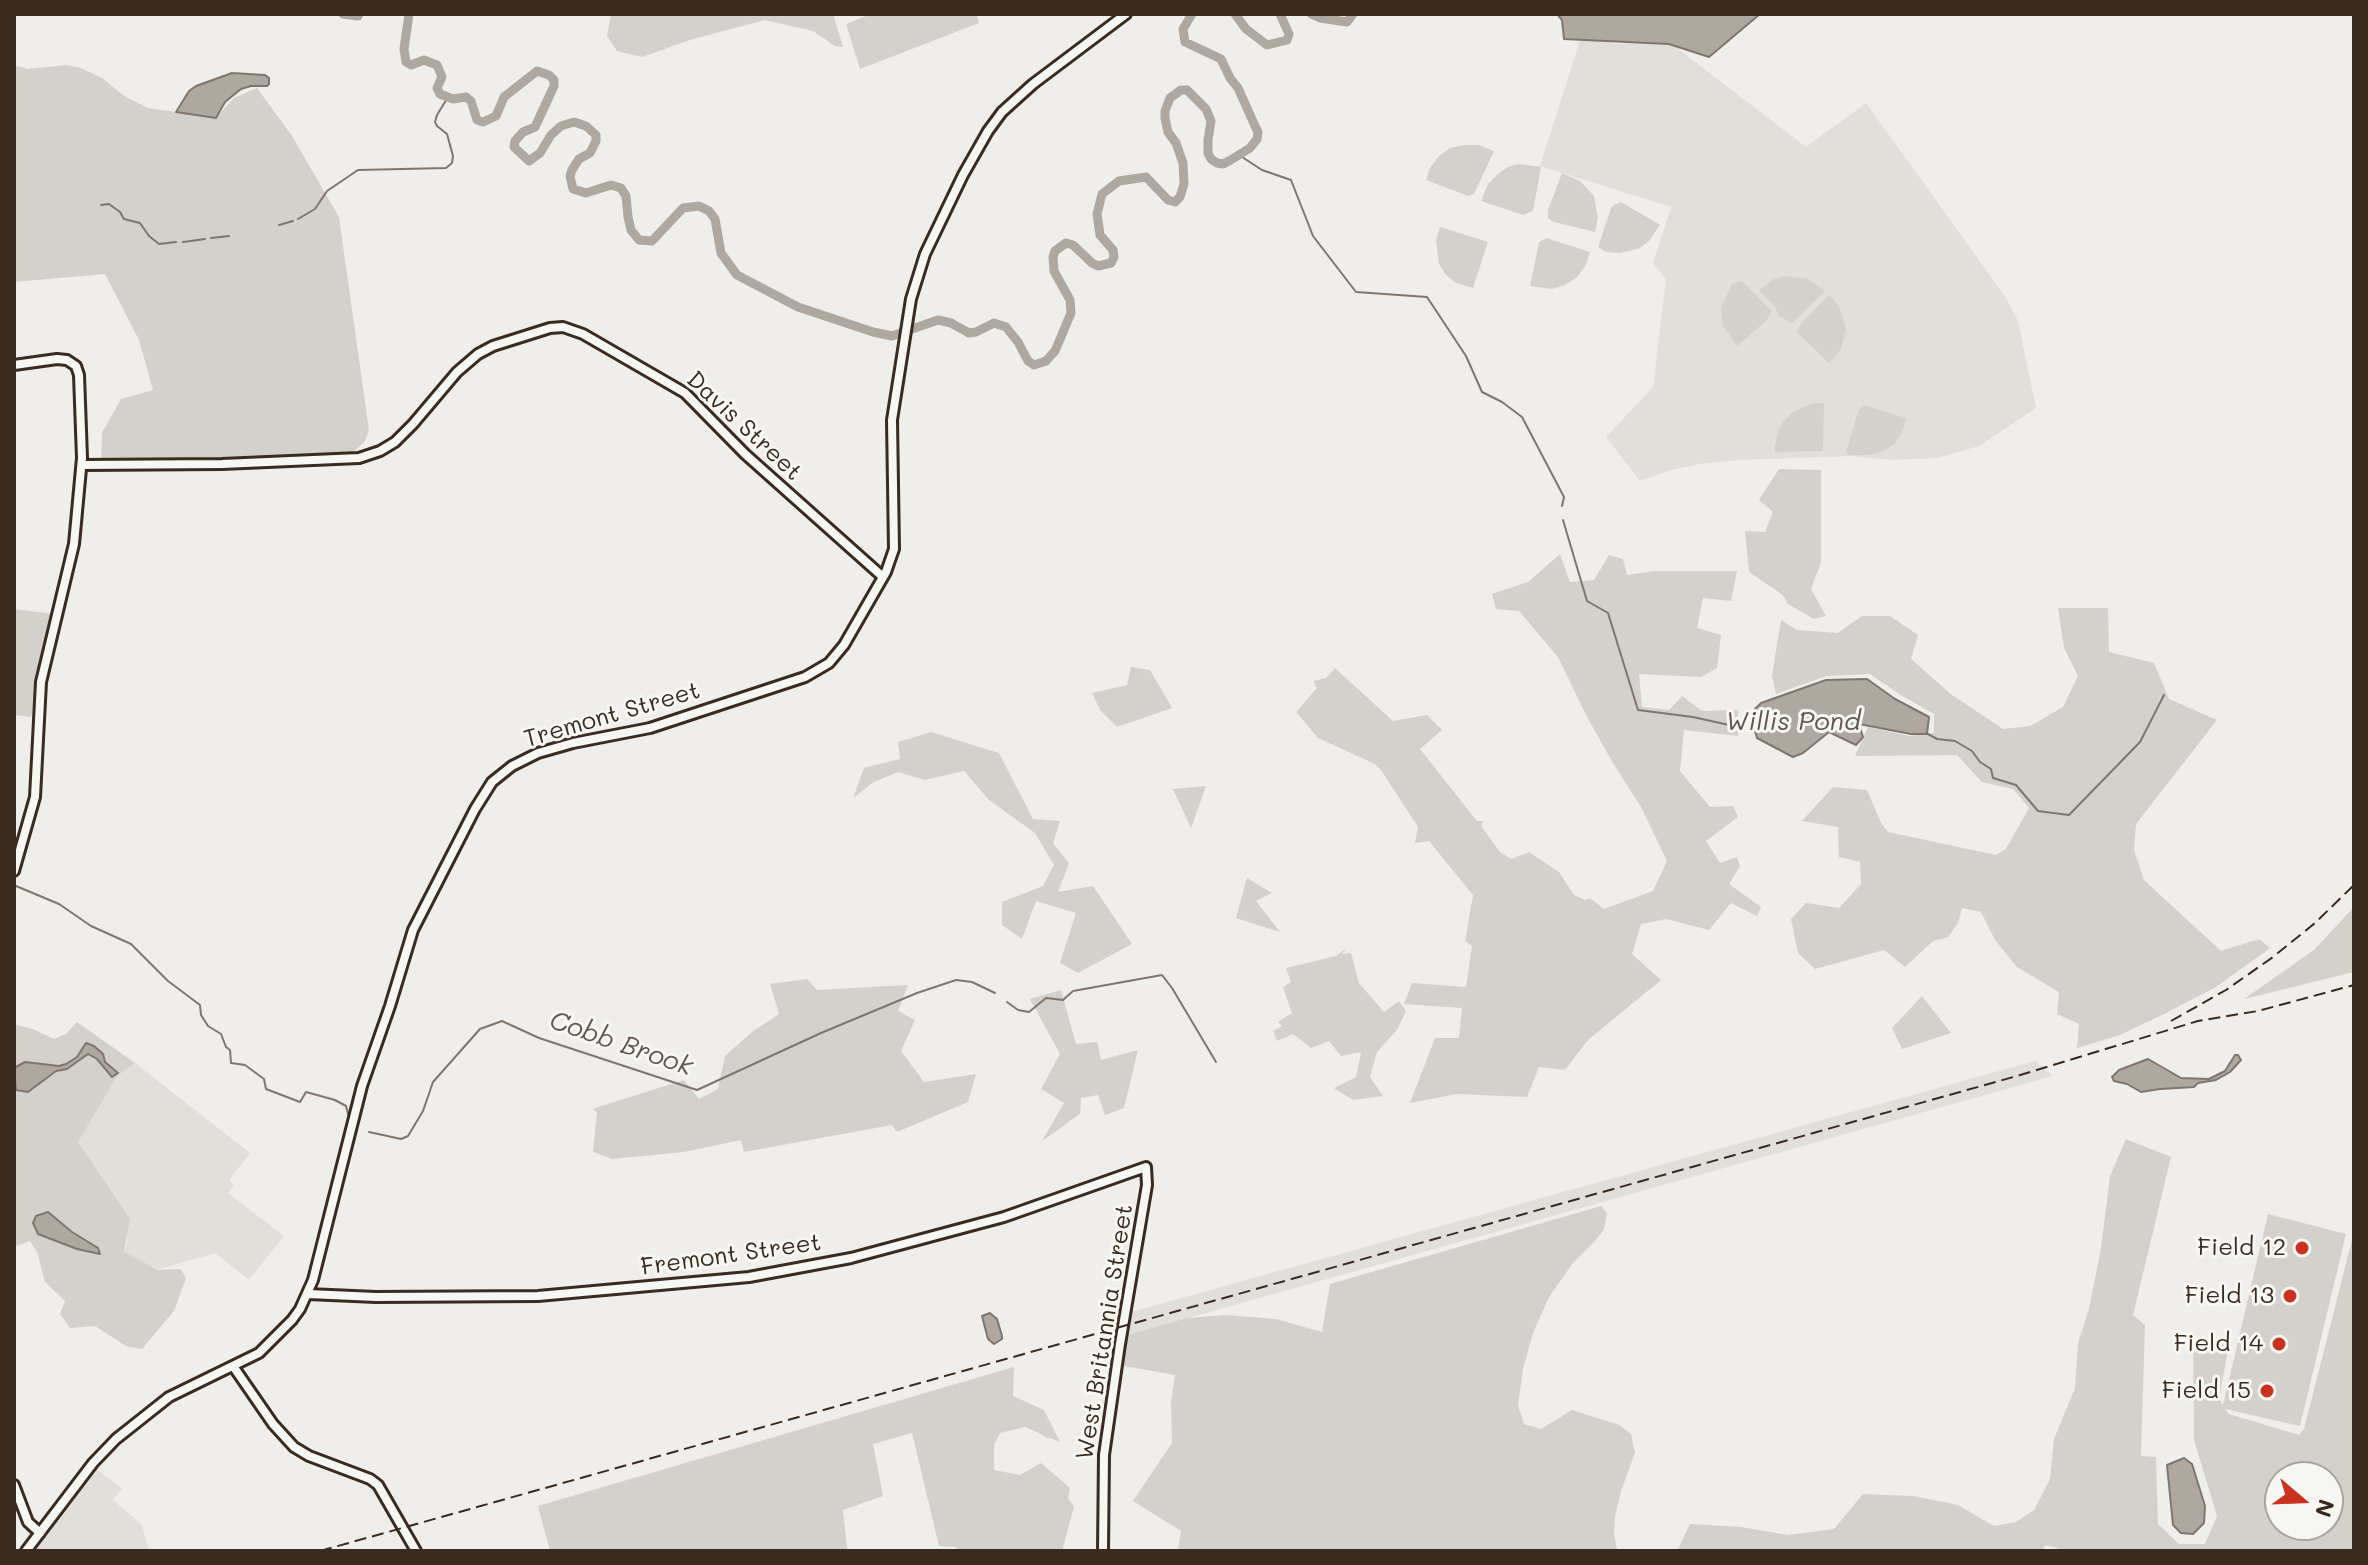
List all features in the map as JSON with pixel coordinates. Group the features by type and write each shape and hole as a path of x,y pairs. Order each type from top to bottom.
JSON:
{"street":[{"name":"Tremont Street","path":"26,1551 93,1463 116,1439 169,1397 252,1358 292,1320 308,1294 362,1086 413,930 489,786 512,766 538,753 650,728 812,674 829,663 844,645 893,557 891,431 908,317 925,254 963,175 994,123 1010,103 1126,14"},
{"name":"Davis Street","path":"82,465 222,464 359,458 395,442 453,376 478,354 493,346 550,328 566,327 685,393 745,454 883,577"},
{"path":"14,365 57,359 67,360 76,366 79,375 82,465 74,544 41,682 35,797 14,871"},
{"name":"Fremont Street","path":"308,1294 376,1297 538,1296 749,1277 851,1258 1004,1217 1146,1167"},
{"name":"West Britannia Street","path":"1103,1551 1104,1455 1147,1185 1146,1167"},
{"path":"233,1366 273,1424 294,1447 378,1485 416,1551"},
{"path":"14,1485 28,1522 40,1533"}],"shaded area":[{"path":"611,14 833,14 843,47 835,46 813,31 765,20 693,39 642,57 617,51 607,36"},
{"path":"871,14 976,14 979,23 860,69 846,24"},
{"path":"1600,39 1615,44 1655,42 1673,45 1806,147 1866,103 2006,298 2018,321 2036,408 1979,446 1938,458 1892,460 1852,456 1739,460 1699,464 1640,481 1606,437 1653,387 1666,279 1653,263 1671,207 1540,166 1580,40"},
{"path":"14,65 27,69 67,65 81,68 148,108 216,118 234,98 257,88 292,136 339,217 369,430 365,441 350,456 101,463 102,433 121,399 153,390 139,340 105,274 14,282"},
{"path":"1479,145 1494,151 1474,194 1468,196 1426,180 1439,156 1450,148"},
{"path":"1519,164 1541,167 1533,211 1523,215 1481,201 1488,184 1498,174"},
{"path":"1562,173 1580,181 1594,196 1598,218 1595,232 1548,218"},
{"path":"1621,202 1660,225 1640,248 1620,253 1606,252 1598,247 1611,208"},
{"path":"1440,227 1488,242 1473,288 1456,283 1439,264 1436,240"},
{"path":"1546,238 1590,252 1585,267 1577,277 1552,289 1530,286 1539,242"},
{"path":"1784,276 1808,279 1825,291 1792,323 1779,316 1774,305 1759,290"},
{"path":"1742,281 1772,311 1766,321 1737,346 1723,326 1721,308 1732,284"},
{"path":"1829,295 1839,306 1846,328 1841,349 1829,363 1797,332"},
{"path":"1813,403 1824,403 1823,451 1774,452 1778,431 1784,421 1793,412"},
{"path":"1862,406 1906,418 1903,431 1895,443 1883,451 1849,455 1846,452"},
{"path":"1779,469 1821,470 1821,562 1811,589 1826,616 1814,619 1788,604 1783,595 1749,572 1745,531 1765,532 1773,512 1759,500"},
{"path":"1560,554 1570,582 1594,580 1609,555 1623,559 1627,575 1655,571 1737,571 1731,601 1703,598 1697,628 1721,635 1717,668 1701,677 1639,674 1642,707 1669,710 1682,696 1702,711 1738,710 1738,736 1684,730 1680,771 1710,807 1733,806 1738,817 1706,841 1720,863 1737,857 1740,866 1729,884 1761,907 1757,916 1731,903 1709,930 1666,919 1641,924 1632,954 1661,980 1588,1040 1565,1070 1539,1067 1527,1097 1457,1094 1410,1103 1435,1038 1459,1038 1462,1008 1404,1004 1412,983 1466,987 1472,946 1465,941 1473,895 1429,841 1415,843 1418,827 1381,770 1375,764 1318,738 1296,712 1317,688 1313,681 1326,678 1335,668 1393,721 1427,715 1442,730 1420,749 1477,821 1483,821 1481,826 1500,852 1511,859 1529,852 1559,872 1574,895 1585,900 1590,898 1604,909 1653,891 1667,861 1641,807 1587,717 1558,657 1519,611 1496,609 1492,594 1528,582"},
{"path":"2058,608 2108,608 2109,652 2154,663 2169,699 2217,720 2136,824 2134,850 2144,880 2221,951 2259,939 2270,948 2216,987 2164,1014 2120,1035 2077,1048 2079,1024 2057,1014 2059,992 2017,967 1995,940 1981,912 1962,908 1958,923 1948,937 1933,941 1905,967 1884,950 1815,969 1798,953 1791,919 1806,903 1839,908 1861,884 1860,862 1839,857 1838,827 1802,821 1833,787 1867,790 1888,832 1996,855 2006,849 2029,808 2013,789 1982,782 1957,755 1855,756 1868,727 1909,736 1934,733 1934,714 1870,674 1826,676 1776,694 1772,676 1781,620 1797,630 1838,633 1862,616 1890,616 1918,635 1911,659 1952,695 2003,729 2030,726 2063,707 2078,676 2064,648"},
{"path":"14,609 53,614 31,717 14,715"},
{"path":"1131,667 1150,670 1172,708 1117,727 1100,710 1092,693 1127,685"},
{"path":"931,732 999,753 1033,819 1060,821 1053,843 1069,863 1058,892 1093,886 1132,944 1078,973 1060,963 1076,913 1036,901 1022,939 1002,925 1002,902 1043,886 1054,865 1035,833 989,800 964,771 925,780 898,772 874,782 853,798 864,768 900,759 898,742"},
{"path":"1206,786 1191,828 1173,789"},
{"path":"1247,878 1272,893 1256,901 1280,932 1236,918"},
{"path":"2354,907 2354,972 2244,999 2314,950"},
{"path":"1347,948 1342,954 1351,953 1359,983 1384,1012 1399,1001 1406,1011 1397,1030 1377,1052 1370,1077 1383,1096 1353,1100 1334,1088 1356,1077 1361,1052 1341,1056 1329,1041 1311,1048 1293,1034 1277,1041 1273,1031 1282,1026 1278,1022 1292,1013 1283,987 1291,982 1286,968 1336,956"},
{"path":"807,979 817,990 908,985 898,1011 915,1020 901,1051 924,1082 976,1074 968,1102 897,1132 892,1125 744,1152 741,1140 684,1152 612,1159 593,1152 597,1112 592,1109 684,1080 699,1099 718,1089 725,1056 779,1014 770,984"},
{"path":"1061,990 1076,1044 1097,1042 1101,1060 1138,1050 1124,1108 1105,1115 1098,1095 1081,1098 1080,1114 1042,1141 1064,1103 1041,1089 1060,1054 1030,999"},
{"path":"1922,996 1951,1033 1902,1049 1892,1028"},
{"path":"14,1021 17,1025 54,1039 66,1034 77,1022 135,1063 117,1076 78,1142 130,1219 124,1252 158,1270 181,1269 186,1278 174,1311 142,1349 126,1346 95,1326 70,1328 60,1314 65,1301 45,1282 37,1252 30,1241 14,1247"},
{"path":"2035,1061 2053,1076 1127,1335 1131,1312"},
{"path":"135,1063 250,1153 229,1180 234,1185 228,1193 284,1236 249,1280 215,1253 160,1269 141,1263 124,1252 128,1239 78,1142 107,1083"},
{"path":"2126,1139 2171,1157 2133,1315 2145,1325 2141,1456 2156,1457 2158,1524 2179,1544 2205,1544 2217,1516 2194,1440 2193,1339 2229,1344 2219,1399 2223,1405 2268,1214 2346,1234 2300,1426 2225,1409 2229,1414 2299,1435 2304,1429 2354,1232 2354,1551 2067,1551 2045,1545 2043,1551 1677,1551 1690,1524 1741,1527 1788,1535 1834,1529 1863,1494 1913,1496 1958,1505 1994,1526 2016,1522 2034,1510 2050,1479 2054,1439 2075,1388 2078,1343 2089,1309 2110,1176"},
{"path":"1601,1206 1607,1213 1604,1229 1573,1263 1549,1297 1533,1333 1523,1369 1518,1405 1524,1424 1541,1429 1572,1410 1619,1425 1631,1434 1635,1453 1615,1517 1614,1534 1617,1549 1621,1551 1184,1551 1178,1549 1181,1531 1133,1501 1172,1443 1171,1403 1175,1375 1124,1366 1127,1335 1187,1318 1226,1315 1276,1319 1322,1332 1330,1284"},
{"path":"1014,1367 1013,1396 1044,1410 1060,1442 1047,1437 1049,1440 1025,1427 1000,1433 994,1445 994,1470 1020,1475 1041,1463 1070,1488 1068,1498 1074,1507 1062,1551 961,1551 955,1547 939,1546 912,1433 873,1444 883,1496 843,1510 847,1549 550,1551 538,1506"},
{"path":"96,1469 122,1488 113,1500 142,1525 149,1551 33,1551"}],"water":[{"path":"1557,14 1760,14 1709,57 1669,44 1564,39 1562,20"},
{"path":"232,73 265,75 269,78 269,84 241,89 225,102 216,118 176,112 189,91 196,86"},
{"name":"Willis Pond","path":"1867,679 1895,699 1929,717 1927,734 1859,724 1863,737 1856,745 1829,732 1803,753 1793,757 1757,738 1750,714 1761,703 1826,680"},
{"path":"86,1043 103,1054 105,1062 118,1073 112,1077 97,1059 88,1054 67,1069 56,1071 28,1092 16,1090 14,1068 25,1062 66,1064 77,1057"},
{"path":"2235,1055 2241,1060 2230,1072 2194,1087 2141,1092 2114,1081 2112,1077 2119,1070 2148,1059 2181,1078 2209,1079 2225,1071"},
{"path":"48,1212 98,1248 100,1254 38,1234 33,1223 36,1216"},
{"path":"990,1313 997,1319 1002,1336 994,1344 988,1339 982,1316"},
{"path":"2184,1458 2192,1464 2205,1506 2204,1523 2193,1534 2181,1533 2173,1525 2167,1465"}],"waterway":[{"path":"343,14 359,14"},
{"path":"409,14 404,49 406,62 411,65 424,60 437,65 442,77 437,88 440,94 453,99 466,97 471,101 477,120 483,122 496,116 504,97 537,71 549,75 554,80 554,86 535,127 523,132 514,147 529,161 540,153 561,126 574,122 586,126 596,135 596,141 590,153 579,159 572,170 573,189 586,193 611,185 621,188 626,196 631,230 639,240 652,241 683,208 699,206 709,211 715,219 721,253 737,275 798,307 892,336 938,320 969,333 994,323 1006,327 1028,361 1034,365 1046,361 1055,351 1071,313 1070,300 1054,271 1055,251 1066,243 1073,245 1098,266 1111,263 1114,257 1113,250 1100,235 1097,214 1102,194 1119,181 1146,177 1168,200 1175,202 1180,197 1184,184 1183,163 1176,143 1168,132 1165,118 1170,98 1181,90 1187,90 1206,109 1211,121 1208,153 1217,163 1229,161 1250,148 1257,139 1258,132 1221,59 1185,42 1183,29 1192,14"},
{"path":"1235,14 1246,29 1267,45 1287,40 1289,34 1280,14"},
{"path":"1311,14 1347,22 1353,14"},
{"path":"298,219 315,209 327,191 358,170 446,168 452,163 453,156 447,134 435,122 448,97"},
{"path":"1239,155 1262,170 1291,180 1313,236 1356,292 1427,297 1466,356 1482,392 1522,417 1564,497 1562,506"},
{"path":"101,205 109,204 124,219 140,223 159,244 176,242"},
{"path":"279,225 293,221"},
{"path":"211,238 229,236"},
{"path":"183,242 205,239"},
{"path":"1563,520 1587,601 1608,613 1638,710 1738,727"},
{"path":"1926,733 1937,739 1955,741 1972,751 1980,762 1991,769 1993,778 2016,785 2038,811 2069,815 2140,742 2164,695"},
{"name":"Cobb Brook","path":"16,886 59,904 91,926 131,944 168,981 200,1005 201,1015 208,1026 221,1034 230,1050 231,1063 245,1065 264,1079 266,1089 300,1102 306,1092 335,1100 346,1106 349,1118"},
{"name":"Cobb Brook","path":"1007,1002 1018,1010 1029,1012 1046,998 1063,1000 1073,991 1162,975 1216,1062"},
{"name":"Cobb Brook","path":"369,1132 401,1139 408,1136 423,1111 433,1082 480,1029 502,1021 539,1038 697,1090 821,1033 956,980 972,982 995,993"}],"railway":[{"path":"2171,1021 2226,990 2273,957 2315,923 2354,885"},
{"path":"320,1551 2017,1076 2198,1021 2258,1011 2354,985"}],"place":[{"name":"Field 12","path":"2302,1248"},
{"name":"Field 13","path":"2290,1296"},
{"name":"Field 14","path":"2279,1344"},
{"name":"Field 15","path":"2267,1391"}]}
